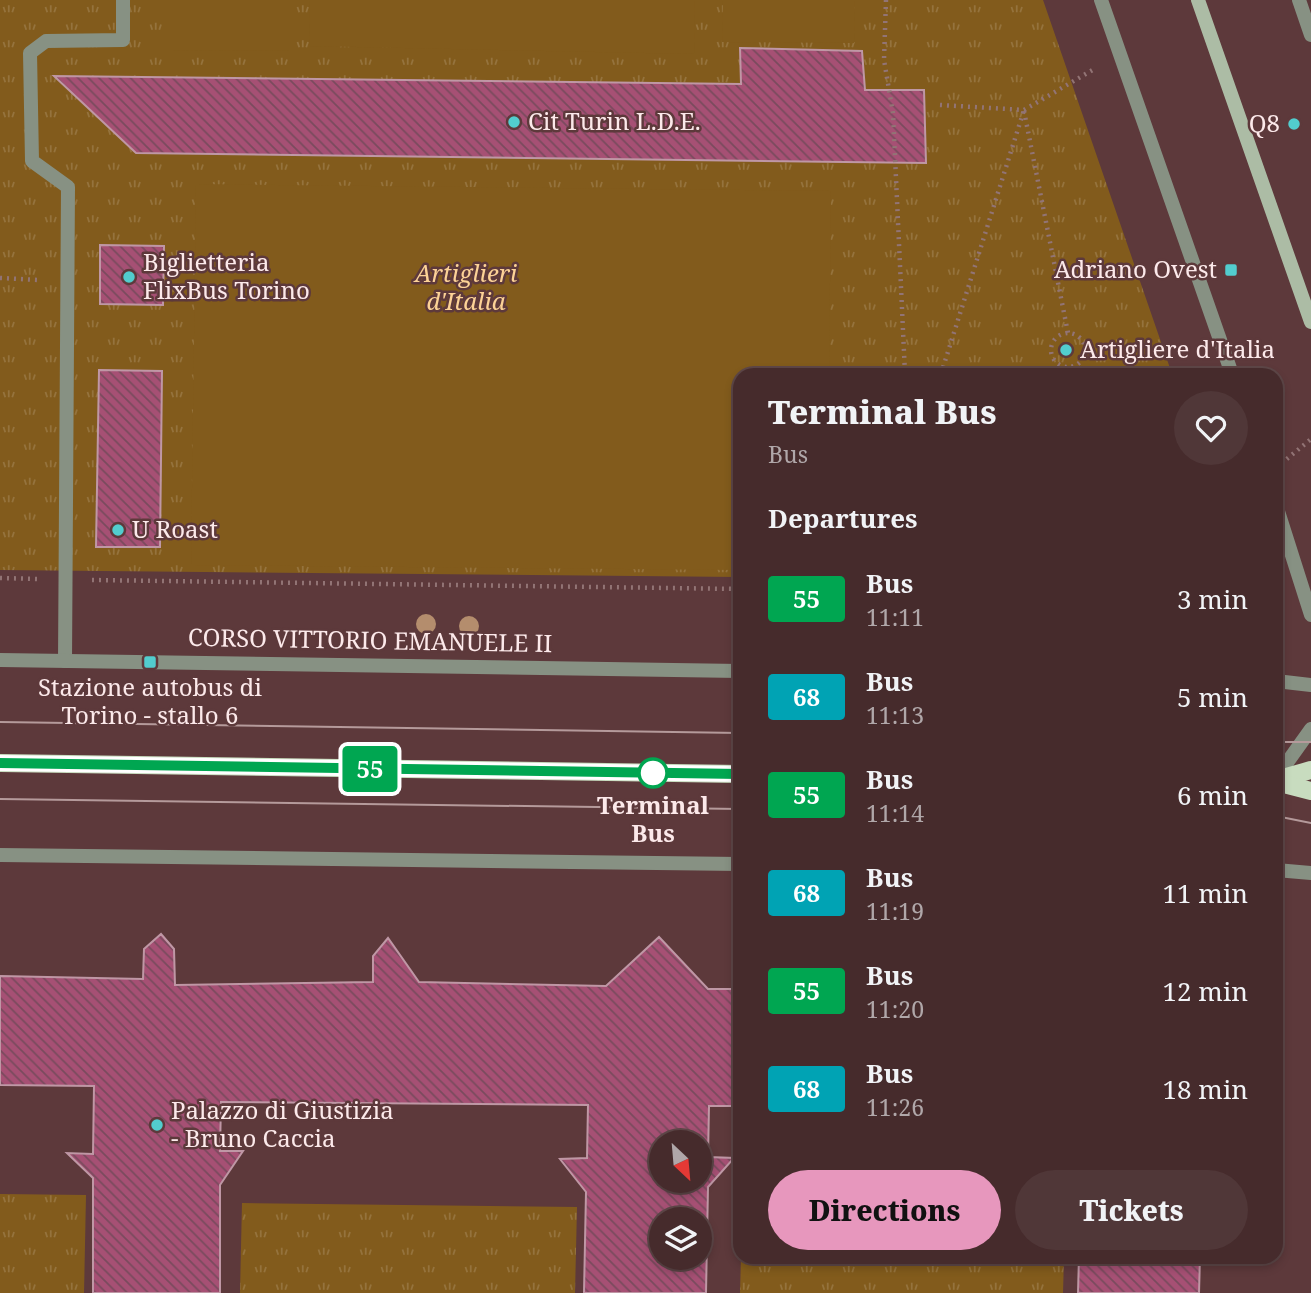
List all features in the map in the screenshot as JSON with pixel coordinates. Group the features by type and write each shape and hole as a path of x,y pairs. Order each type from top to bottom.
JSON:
{"main road":[{"path":"1198,0 1311,322"},
{"path":"0,763 733,774"},
{"path":"1283,778 1311,770"},
{"path":"1283,782 1311,791"}],"street":[{"path":"65,661 68,187 32,160 30,53 46,41 122,40 123,0"},
{"path":"1101,0 1230,368"},
{"path":"1299,0 1311,35"},
{"path":"1283,527 1311,615"},
{"name":"CORSO VITTORIO EMANUELE II","path":"0,660 733,671"},
{"path":"1283,682 1311,685"},
{"path":"1283,770 1311,729"},
{"path":"0,855 733,864"},
{"path":"1283,871 1311,873"}],"path":[{"path":"886,0 884,60 893,113 905,368"},
{"path":"940,105 1024,110 1096,68 1123,62"},
{"path":"1024,110 1068,333"},
{"path":"943,368 1024,110"},
{"path":"0,278 67,281"},
{"path":"1068,333 1083,341 1084,357 1072,368 1063,368 1051,357 1053,340 1068,333"},
{"path":"1283,462 1311,439"},
{"path":"0,578 733,589"}],"green space":[{"name":"Artiglieri d'Italia","path":"0,0 1043,0 1170,368 733,368 733,577 0,570"},
{"path":"169,0 293,0 293,50 169,51"},
{"path":"310,0 695,0 694,54 309,46"},
{"path":"723,0 855,0 854,43 722,42"},
{"path":"196,184 831,191 829,368 733,368 733,570 191,565"},
{"path":"0,1194 86,1195 84,1293 0,1293"},
{"path":"242,1203 577,1207 575,1293 240,1293"},
{"path":"741,1264 1064,1264 1063,1293 740,1293"}],"building":[{"name":"Cit Turin L.D.E.","path":"740,48 862,51 865,90 924,90 926,163 136,153 54,76 741,84"},
{"path":"100,245 164,246 163,305 100,304"},
{"path":"99,370 162,371 160,547 96,547"},
{"name":"Palazzo di Giustizia - Bruno Caccia","path":"161,934 174,949 175,985 373,982 373,956 388,938 419,982 606,986 659,937 708,989 733,989 733,1106 709,1106 709,1130 649,1130 649,1194 708,1194 708,1207 649,1207 649,1270 706,1270 706,1293 584,1293 586,1192 560,1159 587,1158 588,1105 221,1102 220,1151 243,1151 220,1185 220,1293 93,1293 93,1178 67,1153 93,1154 94,1086 0,1085 0,976 143,979 144,949"},
{"name":"Palazzo di Giustizia - Bruno Caccia","path":"712,1157 733,1159 712,1183"},
{"path":"1079,1264 1200,1264 1199,1293 1078,1293"}],"tram line":[{"path":"0,722 733,733"},
{"path":"1283,742 1311,742"},
{"path":"0,799 733,809"},
{"path":"1283,817 1311,823"}],"bus line":[{"name":"55","path":"0,763 733,774"}],"place":[{"name":"Cit Turin L.D.E.","path":"514,122"},
{"name":"Q8","path":"1294,124"},
{"name":"Adriano Ovest","path":"1231,270"},
{"name":"Biglietteria FlixBus Torino","path":"129,277"},
{"name":"Artigliere d'Italia","path":"1066,350"},
{"name":"U Roast","path":"118,530"},
{"name":"Stazione autobus di Torino - stallo 6","path":"150,662"},
{"name":"Terminal Bus","path":"653,773"},
{"name":"Palazzo di Giustizia - Bruno Caccia","path":"157,1125"}]}
